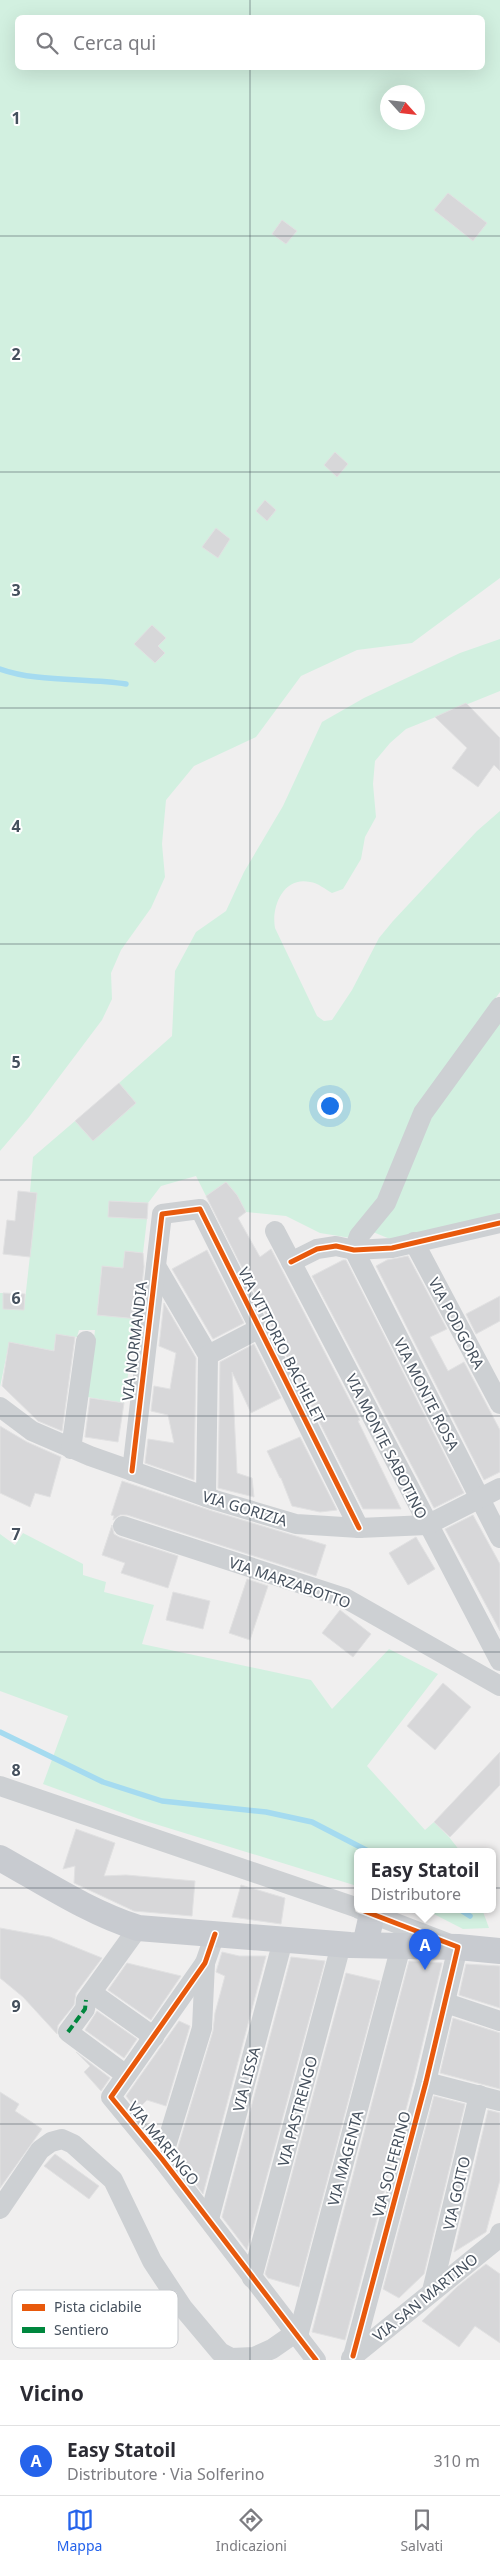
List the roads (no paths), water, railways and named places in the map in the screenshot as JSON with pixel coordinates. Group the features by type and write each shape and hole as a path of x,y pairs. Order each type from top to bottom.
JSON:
{"main road":[{"path":"0,1858 87,1907 115,1921 138,1928 352,1945 458,1947 500,1951"},
{"path":"352,1945 362,1913"},
{"path":"458,1947 500,1943"}],"street":[{"path":"354,1250 360,1236 386,1203 423,1113 500,1007"},
{"name":"VIA VITTORIO BACHELET","path":"162,1214 200,1208 359,1528"},
{"name":"VIA NORMANDIA","path":"132,1471 162,1214"},
{"path":"291,1262 317,1249 336,1246 354,1250 392,1248 500,1223"},
{"name":"VIA MONTE SABOTINO","path":"275,1231 427,1525 500,1661"},
{"name":"VIA PODGORA","path":"414,1242 500,1404"},
{"name":"VIA MONTE ROSA","path":"354,1250 500,1538"},
{"path":"156,1266 208,1355 206,1497"},
{"path":"208,1355 260,1328"},
{"path":"71,1449 86,1341"},
{"name":"VIA GORIZIA","path":"0,1407 32,1431 71,1449 206,1497 296,1524 359,1528 427,1525 500,1488"},
{"name":"VIA MARZABOTTO","path":"123,1526 346,1598 500,1686"},
{"path":"0,1786 354,1907"},
{"path":"371,1913 458,1947"},
{"path":"126,2075 68,2032 85,2009 89,1996 138,1928"},
{"name":"VIA MARENGO","path":"215,1934 205,1963 111,2097 209,2219 316,2360"},
{"name":"VIA LISSA","path":"209,2219 283,1940"},
{"name":"VIA PASTRENGO","path":"252,2278 352,1945"},
{"name":"VIA MAGENTA","path":"296,2334 401,1946"},
{"name":"VIA SOLFERINO","path":"351,2358 426,2082 458,1947"},
{"path":"162,2159 202,2028 205,1963"},
{"path":"89,1996 154,2037"},
{"path":"446,2002 500,2021"},
{"path":"426,2082 500,2101"},
{"name":"VIA GOITO","path":"432,2291 479,2095"},
{"path":"0,2208 40,2150 51,2142 62,2139 73,2144 113,2180 152,2261 171,2290"},
{"name":"VIA SAN MARTINO","path":"351,2358 500,2237"},
{"path":"178,2302 220,2352 237,2358 254,2357 272,2349 296,2334"}],"waterway":[{"path":"0,669 45,678 126,684"},
{"path":"0,1732 103,1782 162,1801 266,1812 312,1822 362,1848"},
{"path":"465,1913 470,1916"}],"place":[{"name":"Easy Statoil","path":"425,1970"}]}
